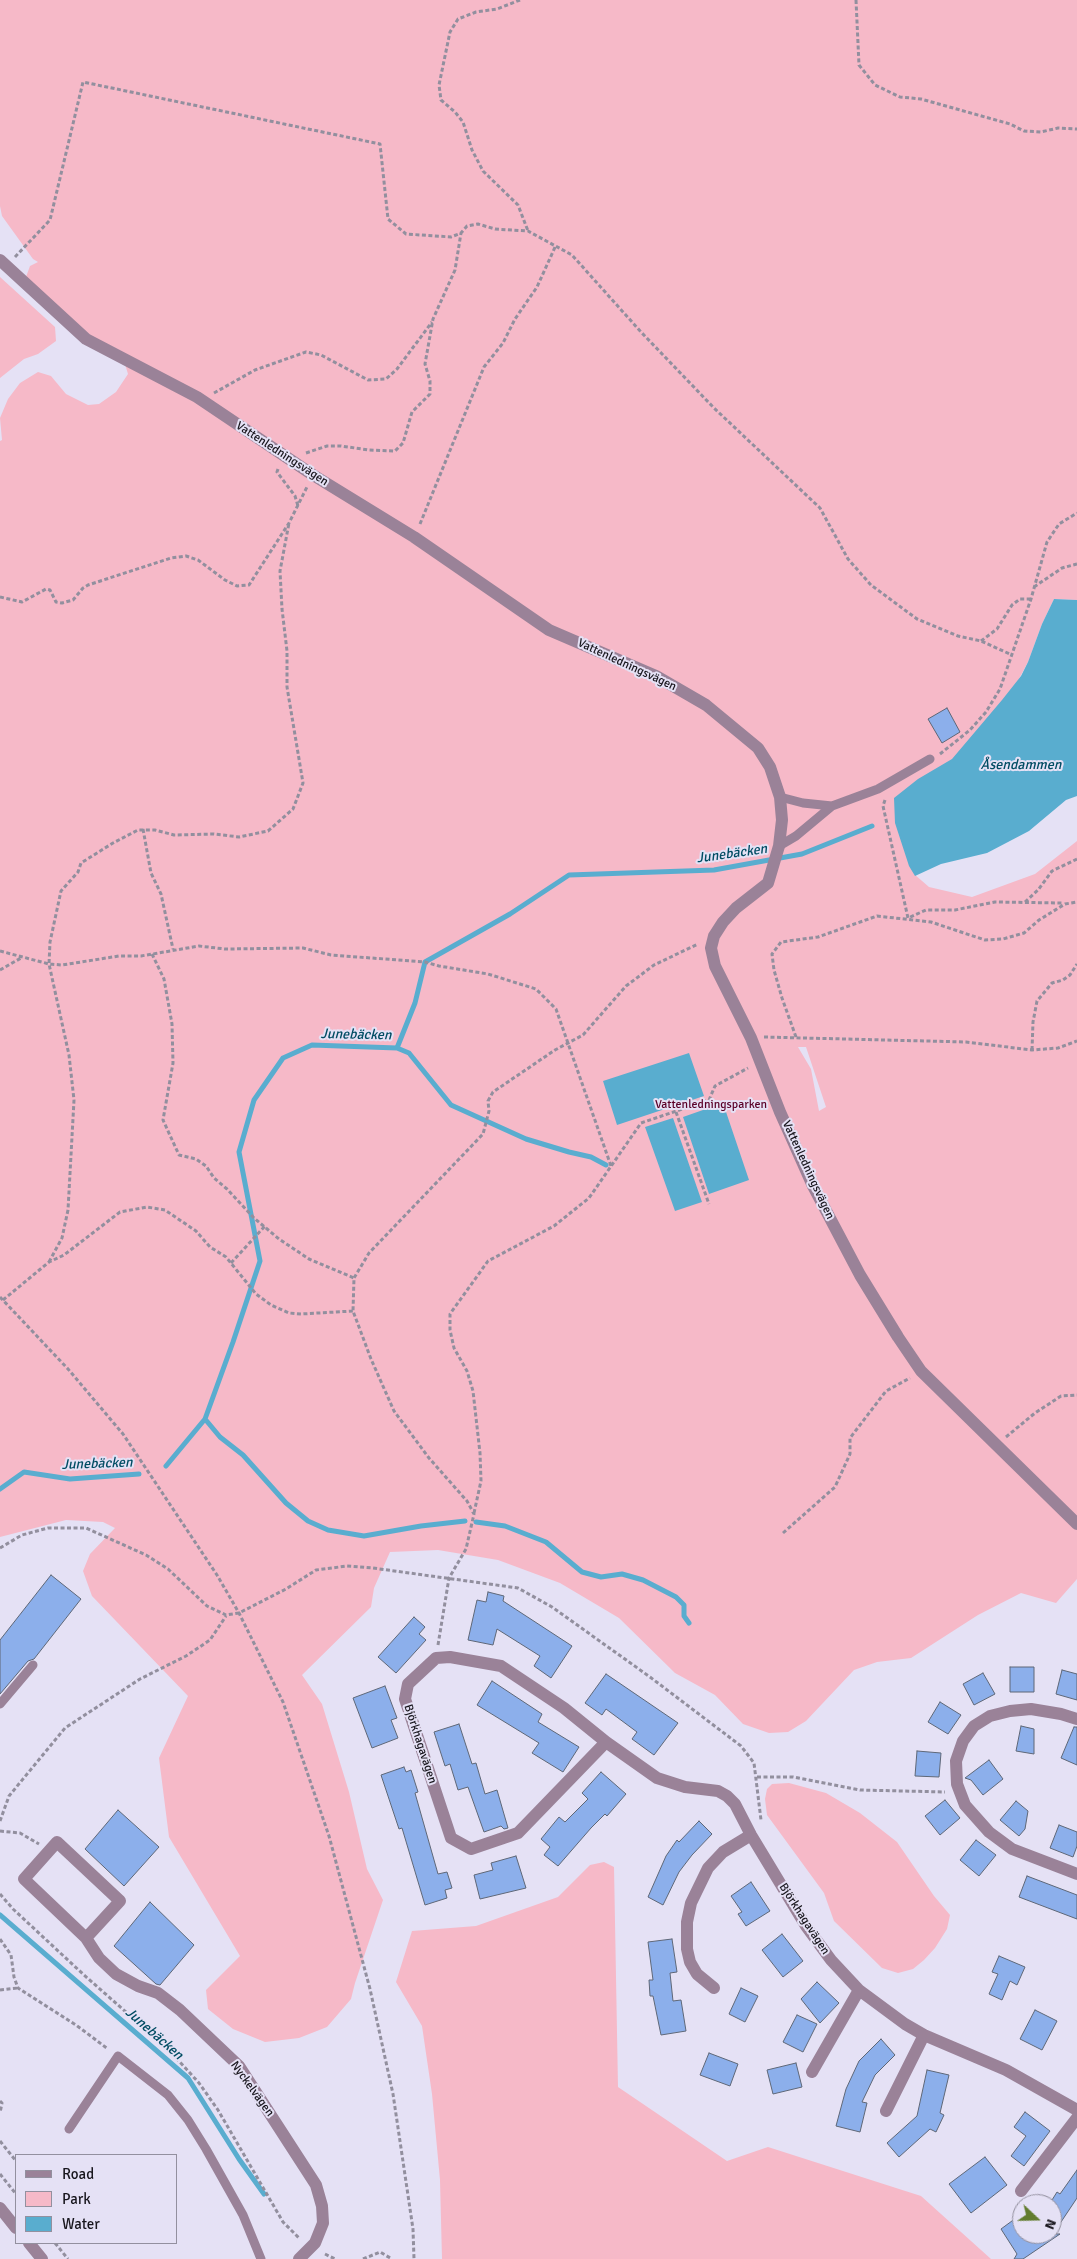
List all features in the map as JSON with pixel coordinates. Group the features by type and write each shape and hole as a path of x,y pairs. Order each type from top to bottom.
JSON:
{"street":[{"name":"Vattenledningsvägen","path":"3,264 86,339 201,400 313,475 414,537 549,630 656,676 706,705 758,748 770,767 780,797 782,820 779,846 768,884 736,908 723,922 714,936 711,948 715,966 751,1038 759,1062 813,1186 860,1275 921,1371 1077,1524"},
{"name":"Björkhagavägen","path":"606,1742 518,1833 471,1849 451,1838 405,1699 408,1684 436,1658 450,1657 501,1666 564,1708 606,1742 657,1778 685,1787 718,1791 727,1796 736,1804 751,1835 806,1926 831,1960 859,1990 905,2024 924,2035 1006,2070 1077,2110"},
{"path":"1077,1719 1032,1709 1010,1711 990,1716 974,1726 963,1741 956,1761 957,1784 965,1805 988,1832 1012,1849 1077,1874"},
{"path":"714,1988 697,1974 690,1962 687,1949 687,1922 691,1903 708,1868 723,1852 751,1835"},
{"path":"48,1852 57,1842 120,1901 86,1938"},
{"name":"Nyckelvägen","path":"48,1852 24,1879 86,1938 99,1958 116,1974 132,1983 158,1993 180,2010 239,2066 316,2185 322,2206 323,2224 320,2234 312,2246 299,2259"},
{"path":"812,2072 859,1990"},
{"path":"886,2110 924,2035"},
{"path":"1021,2191 1077,2118"},
{"path":"0,2208 15,2227"},
{"path":"29,2244 42,2259"}],"lane":[{"path":"779,846 796,836 832,806 878,789 930,759"},
{"path":"780,797 803,803 832,806"},
{"path":"0,1704 32,1665"},
{"path":"69,2129 118,2056 168,2095 188,2120 243,2215 261,2259"}],"path":[{"path":"520,0 497,9 476,12 458,19 450,32 439,85 441,100 463,122 472,150 483,170 518,205 528,231"},
{"path":"856,0 858,3 860,66 875,85 900,98 922,99 1010,124 1024,131 1041,132 1058,128 1077,130"},
{"path":"3,264 50,220 83,82 380,144 388,219 406,234 451,237 461,233 467,226 478,224 496,229 528,231 572,255 641,332 708,401 820,508 848,559 872,585 917,619 958,636 981,641 1012,655"},
{"path":"201,400 255,370 306,352 321,355 368,380 386,379 397,369 433,319 455,270 461,233"},
{"path":"414,537 484,367 503,343 515,319 537,287 556,245"},
{"path":"298,506 294,496 277,472 280,464 289,458 327,446 395,450 403,443 412,412 430,394 430,381 425,364 433,319"},
{"path":"0,597 22,602 46,589 50,590 56,602 62,603 73,600 83,588 88,586 165,560 186,556 198,560 225,580 237,586 249,585 290,524 313,475"},
{"path":"930,759 940,755 970,730 986,712 1000,689 1031,599 1047,542 1059,524 1077,513"},
{"path":"49,1262 62,1238 68,1210 74,1100 69,1055 49,964 50,942 61,891 78,872 82,863 113,843 143,829 174,835 214,834 239,837 268,831 293,809 303,783 287,687 287,651 280,572 290,524"},
{"path":"1034,588 1062,568 1077,564"},
{"path":"981,641 997,629 1012,605 1020,599 1031,599"},
{"path":"886,798 882,806 908,918"},
{"path":"143,829 151,873 161,894 173,949"},
{"path":"1025,902 1038,890 1052,871 1077,859"},
{"path":"908,918 926,910 955,910 995,902 1065,904 1077,902"},
{"path":"796,1037 774,970 772,954 780,942 818,937 877,916 931,922 985,940 1003,939 1024,933 1038,920 1065,904"},
{"path":"474,1514 467,1501 429,1458 394,1411 371,1359 353,1311 354,1278 369,1253 483,1134 488,1115 488,1101 493,1092 569,1042 583,1035 626,986 654,965 714,936"},
{"path":"0,951 49,964 62,965 199,946 225,949 303,948 332,955 425,962 488,974 536,989 556,1009 611,1166"},
{"path":"152,954 164,980 172,1024 173,1063 163,1120 179,1155 196,1159 206,1166 214,1178 254,1218 279,1239 309,1258 354,1278"},
{"path":"0,970 22,957"},
{"path":"1032,1050 1036,1001 1052,983 1063,980 1070,975 1077,964"},
{"path":"751,1038 796,1037 966,1042 1032,1050 1058,1048 1077,1041"},
{"path":"436,1658 449,1578 466,1550 481,1481 473,1391 467,1371 454,1348 450,1330 450,1314 488,1261 554,1226 589,1198 641,1123 709,1100 710,1092 715,1086 759,1062"},
{"path":"676,1112 709,1204"},
{"path":"353,1311 301,1314 289,1313 271,1305 256,1294 226,1257 210,1247 196,1231 165,1210 147,1208 120,1212 64,1255 49,1262 1,1299 68,1369 123,1434 181,1519 239,1613 284,1702 329,1836 353,1922 393,2094 413,2229 414,2259"},
{"path":"231,1263 265,1226"},
{"path":"783,1533 835,1487 850,1454 850,1438 886,1391 921,1371"},
{"path":"997,1446 1035,1412 1062,1396 1077,1395"},
{"path":"0,1548 22,1535 48,1528 86,1528 146,1555 168,1569 207,1606 226,1615 239,1613 286,1589 316,1570 347,1566 518,1588 552,1607 741,1746 754,1764 757,1777 758,1803 764,1827"},
{"path":"0,1821 9,1796 65,1728 132,1684 186,1656 210,1640 226,1615"},
{"path":"757,1777 793,1777 860,1790 960,1793"},
{"path":"0,1831 27,1836 48,1852"},
{"path":"0,1894 13,1910 169,2050 187,2069 218,2110 283,2222 293,2235 336,2259"},
{"path":"0,1939 11,1955 14,1977 18,1988 76,2025 118,2056"},
{"path":"0,1990 18,1988"},
{"path":"0,2101 2,2103 0,2113"},
{"path":"0,2141 15,2160"},
{"path":"0,2174 15,2193"},
{"path":"56,2244 68,2259"},
{"path":"363,2259 380,2252 392,2259"}],"green space":[{"name":"Vattenledningsparken","path":"0,0 1077,0 1077,600 1054,599 1042,624 1028,662 914,874 929,887 972,897 1035,874 1077,841 1077,1579 1056,1603 1021,1593 978,1615 911,1658 877,1662 854,1670 806,1721 788,1732 769,1733 743,1724 715,1695 675,1673 619,1618 560,1583 498,1560 438,1550 390,1552 374,1588 371,1607 302,1675 322,1704 349,1792 367,1869 383,1900 351,1999 327,2027 299,2038 265,2042 233,2029 208,2009 206,1990 240,1956 169,1837 159,1758 188,1696 92,1596 83,1571 90,1554 115,1528 103,1522 66,1520 0,1537 0,441 2,440 0,418 8,399 20,383 38,372 51,376 66,394 88,405 99,404 116,392 128,374 121,351 91,336 26,277 30,266 38,262 33,259 2,216 0,206","holes":["798,1047 806,1047 826,1107 819,1111 811,1069"]},
{"path":"0,277 55,327 56,341 38,354 24,359 0,378"},
{"path":"789,1783 826,1793 860,1813 897,1842 934,1896 950,1915 947,1929 935,1948 913,1969 898,1973 882,1968 834,1921 824,1893 767,1815 765,1799 767,1789 772,1784"},
{"path":"604,1862 614,1867 618,2087 727,2161 768,2147 921,2196 991,2259 442,2259 440,2180 432,2094 422,2026 396,1982 412,1931 476,1926 558,1897 590,1865"}],"water":[{"name":"Åsendammen","path":"1054,599 1077,600 1077,796 1066,800 1029,831 987,853 941,864 915,876 909,866 895,823 894,798 918,779 952,759 1002,700 1021,676"},
{"path":"689,1053 704,1096 617,1125 603,1081"},
{"path":"723,1103 749,1180 709,1194 683,1117"},
{"path":"673,1118 702,1202 675,1211 645,1127"}],"building":[{"path":"947,708 960,732 942,743 928,719"},
{"path":"51,1575 81,1599 34,1659 28,1661 0,1694 0,1640"},
{"path":"488,1592 504,1596 503,1601 572,1646 551,1678 534,1666 540,1656 497,1629 493,1645 468,1640 477,1600 486,1602"},
{"path":"414,1617 425,1627 419,1634 426,1640 396,1673 378,1657"},
{"path":"1010,1667 1034,1667 1034,1692 1010,1692"},
{"path":"1062,1670 1077,1674 1077,1700 1056,1694"},
{"path":"983,1673 995,1694 974,1705 963,1684"},
{"path":"606,1674 678,1723 654,1755 632,1739 637,1732 606,1709 602,1715 585,1703"},
{"path":"492,1681 542,1714 538,1722 579,1747 563,1772 532,1753 539,1743 477,1705"},
{"path":"385,1686 397,1718 391,1720 398,1738 372,1748 353,1698"},
{"path":"940,1702 961,1715 948,1734 928,1722"},
{"path":"459,1724 472,1764 476,1763 485,1794 497,1790 508,1828 504,1829 501,1826 484,1832 468,1787 458,1790 450,1764 445,1766 434,1732"},
{"path":"1021,1726 1034,1729 1034,1754 1016,1751"},
{"path":"1074,1727 1077,1727 1077,1765 1061,1758"},
{"path":"917,1751 941,1753 939,1777 915,1776"},
{"path":"989,1760 1003,1779 983,1795 971,1780 965,1778"},
{"path":"404,1767 406,1772 411,1770 418,1792 415,1793 438,1874 447,1872 452,1888 445,1890 447,1898 425,1905 402,1828 399,1829 381,1775"},
{"path":"601,1772 626,1794 607,1816 605,1814 591,1828 558,1866 544,1855 550,1847 541,1839 559,1817 565,1822 588,1799 582,1793"},
{"path":"945,1800 960,1818 940,1835 925,1816"},
{"path":"1016,1801 1028,1811 1025,1829 1019,1836 1000,1820"},
{"path":"118,1810 159,1847 124,1886 85,1849"},
{"path":"699,1821 712,1834 679,1872 663,1905 648,1897 666,1856 677,1840 679,1842"},
{"path":"1059,1825 1077,1832 1077,1846 1073,1857 1050,1848"},
{"path":"976,1840 996,1855 979,1876 960,1860"},
{"path":"516,1856 526,1888 480,1899 474,1875 493,1870 491,1863"},
{"path":"1027,1876 1077,1895 1077,1919 1019,1897"},
{"path":"751,1882 770,1911 746,1926 738,1914 742,1912 731,1896"},
{"path":"150,1902 194,1945 160,1985 156,1984 114,1946"},
{"path":"782,1934 803,1961 783,1977 762,1950"},
{"path":"672,1939 677,1972 670,1973 673,2001 681,2000 686,2031 661,2035 653,1996 650,1996 649,1980 653,1980 648,1942"},
{"path":"999,1956 1025,1967 1017,1985 1010,1981 1002,2000 989,1994 998,1974 992,1972"},
{"path":"817,1982 839,2003 820,2023 801,1999"},
{"path":"741,1988 758,1996 745,2022 729,2014"},
{"path":"1035,2010 1057,2021 1042,2050 1020,2039"},
{"path":"797,2015 817,2024 803,2052 783,2042"},
{"path":"881,2039 895,2055 875,2075 862,2102 867,2103 860,2132 836,2126 846,2089 859,2061"},
{"path":"709,2053 738,2064 730,2086 700,2075"},
{"path":"796,2063 802,2087 773,2094 767,2070"},
{"path":"927,2070 949,2075 940,2113 944,2115 936,2132 930,2129 899,2157 887,2143 917,2116"},
{"path":"1025,2112 1050,2131 1024,2166 1011,2156 1026,2136 1014,2127"},
{"path":"985,2157 1007,2185 971,2213 949,2184"},
{"path":"1077,2170 1077,2198 1062,2220 1062,2194 1060,2194"},
{"path":"1012,2221 1012,2244 1045,2244 1023,2259 1014,2259 1017,2254 1001,2229"}],"waterway":[{"name":"Junebäcken","path":"166,1466 205,1419 260,1261 239,1152 254,1100 283,1058 312,1045 397,1048 415,1003 425,962 510,914 569,875 714,870 802,854 872,826"},
{"path":"397,1048 409,1053 451,1105 526,1139 591,1157 606,1165"},
{"path":"205,1419 220,1437 243,1455 286,1503 308,1521 328,1530 364,1536 421,1526 465,1521"},
{"name":"Junebäcken","path":"0,1489 24,1472 70,1479 139,1474"},
{"path":"476,1522 505,1526 546,1542 582,1572 601,1577 622,1574 643,1580 676,1597 684,1605 684,1616 689,1623"},
{"name":"Junebäcken","path":"0,1915 188,2078 239,2159 264,2194"}]}
